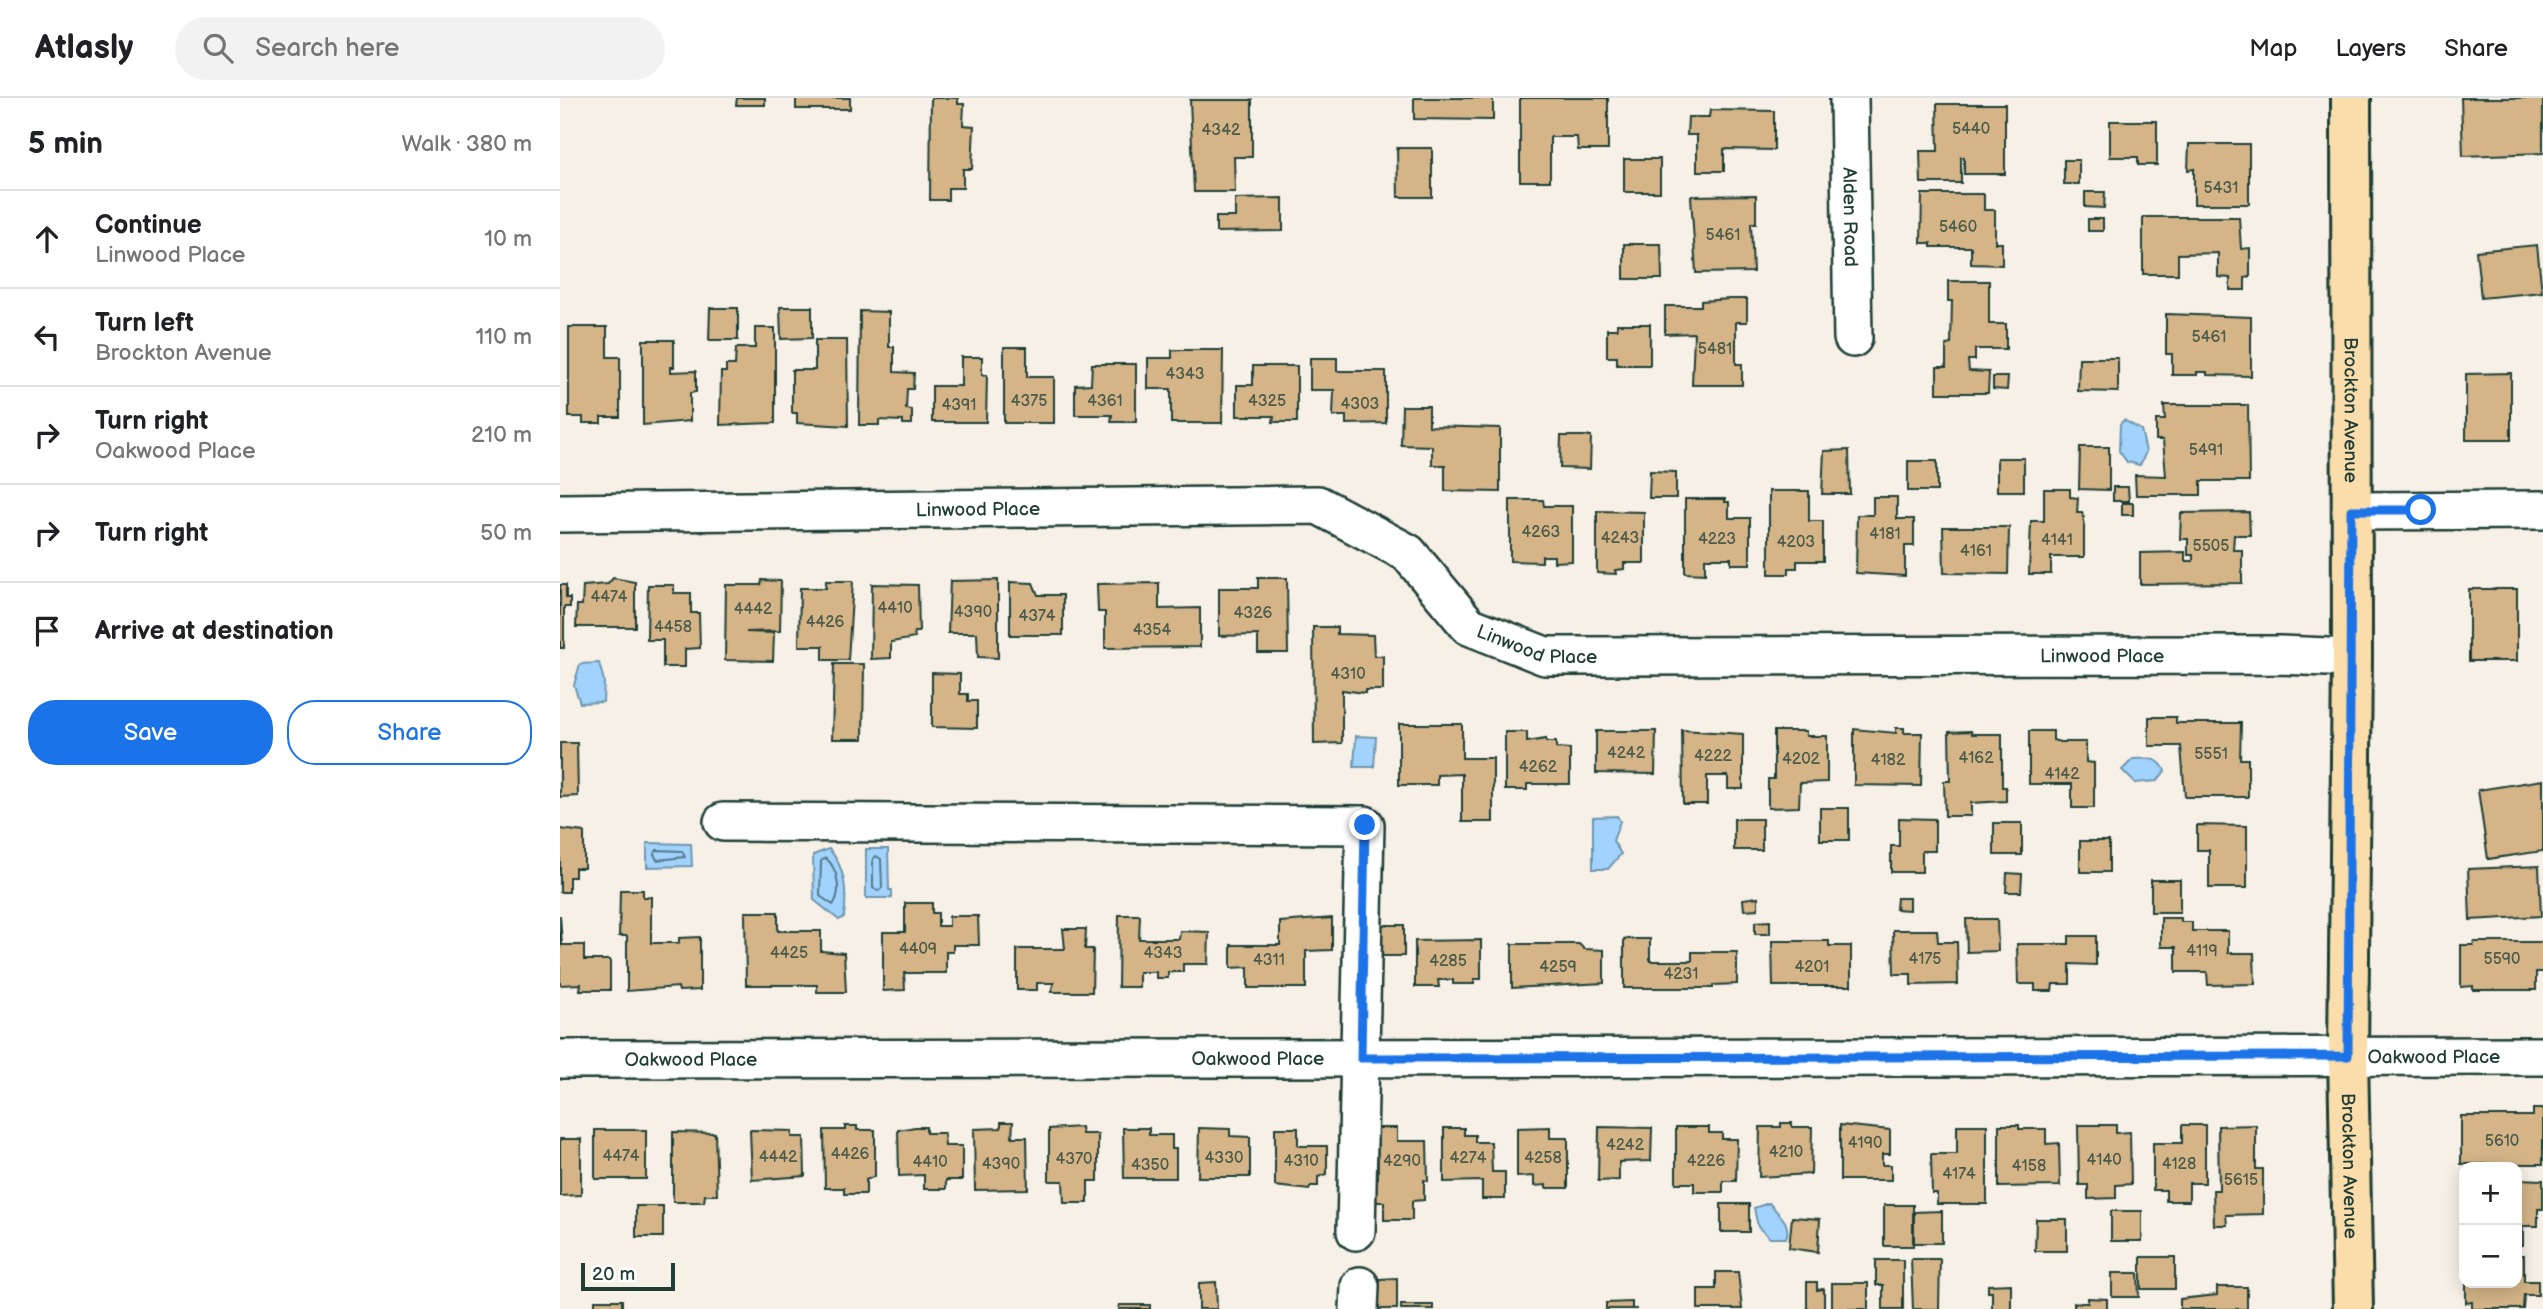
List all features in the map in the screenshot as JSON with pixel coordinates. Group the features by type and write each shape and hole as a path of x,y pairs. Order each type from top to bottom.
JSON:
{"main road":[{"name":"Brockton Avenue","path":"2351,98 2352,658 2348,1056 2353,1309"}],"street":[{"name":"Alden Road","path":"1849,98 1853,338"},
{"name":"Linwood Place","path":"560,513 1318,505 1408,554 1468,626 1545,656 2280,654 2352,658"},
{"path":"2351,510 2543,510"},
{"path":"723,822 1365,825 1356,1231"},
{"name":"Oakwood Place","path":"560,1059 2543,1056"}],"water":[{"path":"2124,420 2141,430 2146,452 2140,465 2127,462 2119,451 2120,424"},
{"path":"599,663 604,681 603,702 580,703 574,685 580,664"},
{"path":"1356,736 1376,737 1374,767 1354,767"},
{"path":"2133,759 2156,761 2165,771 2157,781 2135,783 2122,770"},
{"path":"1617,816 1620,821 1613,841 1621,854 1608,869 1593,869 1593,817"},
{"path":"647,843 691,844 692,866 647,867"},
{"path":"829,849 835,856 844,882 844,917 839,920 814,900 813,855"},
{"path":"866,849 888,849 889,890 892,890 892,898 866,898"},
{"path":"1769,1203 1786,1223 1786,1238 1770,1238 1758,1227 1754,1208"}],"building":[{"path":"737,98 765,98 765,105 736,105"},
{"path":"796,98 850,98 850,109 796,109"},
{"path":"931,98 958,98 958,104 964,104 963,125 974,126 972,169 963,169 963,188 948,188 948,200 930,200"},
{"path":"1414,98 1493,98 1493,120 1414,119"},
{"path":"1520,98 1608,98 1608,150 1578,150 1577,137 1550,137 1550,181 1520,181"},
{"path":"2461,98 2543,98 2543,153 2463,156"},
{"path":"1190,100 1252,100 1252,157 1234,157 1235,192 1194,192"},
{"path":"1937,104 2005,104 2005,174 1964,174 1964,157 1961,157 1961,183 1921,183 1920,151 1938,151"},
{"path":"1710,110 1774,111 1774,150 1724,149 1724,171 1697,171 1697,135 1687,135 1688,117 1709,117"},
{"path":"2110,121 2157,121 2157,165 2138,165 2138,157 2110,157"},
{"path":"2189,144 2249,144 2249,204 2194,204 2194,169 2188,170"},
{"path":"1397,148 1432,148 1432,197 1398,197"},
{"path":"1624,159 1660,159 1660,192 1624,192"},
{"path":"2064,160 2079,160 2079,184 2064,184"},
{"path":"2085,192 2105,192 2104,208 2085,207"},
{"path":"1922,194 1984,194 1984,210 1995,210 1995,243 2002,243 2002,265 1971,264 1971,247 1931,247 1931,243 1921,243"},
{"path":"1756,195 1756,223 1751,223 1753,272 1696,273 1691,196"},
{"path":"1283,198 1283,231 1216,232 1216,217 1235,217 1235,199"},
{"path":"2143,217 2239,217 2241,249 2250,248 2250,277 2245,278 2245,290 2230,290 2230,278 2218,277 2218,253 2178,254 2178,274 2143,274"},
{"path":"2088,219 2103,219 2103,231 2088,231"},
{"path":"1624,244 1661,244 1662,279 1624,279"},
{"path":"2537,245 2542,292 2481,298 2476,251"},
{"path":"1948,281 1989,281 1989,324 2006,324 2006,349 1975,349 1975,360 1968,360 1969,371 1989,372 1988,393 1937,393 1937,367 1946,367 1946,345 1951,344 1952,301 1948,301"},
{"path":"1747,299 1747,322 1736,322 1736,364 1742,364 1742,385 1692,385 1694,333 1665,334 1665,306 1701,306 1701,301"},
{"path":"780,307 812,307 812,338 781,339"},
{"path":"710,308 738,308 738,340 709,340"},
{"path":"860,311 889,312 889,347 894,347 894,372 914,373 913,389 907,389 906,409 912,410 912,424 879,420 879,425 859,425"},
{"path":"2166,314 2251,317 2251,376 2207,375 2207,372 2197,372 2197,375 2172,375 2172,354 2166,354"},
{"path":"1617,324 1650,324 1650,365 1617,365 1617,357 1607,357 1607,329 1617,329"},
{"path":"569,327 607,327 607,357 620,357 620,417 601,417 601,423 583,423 583,417 569,417"},
{"path":"755,328 775,328 775,423 720,425 721,372 726,372 726,365 735,365 736,348 755,348"},
{"path":"643,340 674,340 674,367 671,367 671,372 696,371 696,392 690,393 690,421 643,425"},
{"path":"815,340 847,340 848,426 797,423 797,413 792,413 792,370 815,370"},
{"path":"1004,347 1027,347 1027,377 1054,377 1054,423 1004,423"},
{"path":"1172,350 1223,350 1222,423 1171,423 1171,389 1148,389 1148,358 1172,358"},
{"path":"961,357 982,357 982,375 987,375 986,422 932,422 932,386 961,386"},
{"path":"1310,358 1337,358 1337,371 1386,371 1386,423 1346,424 1346,416 1333,416 1334,390 1310,390"},
{"path":"2079,358 2118,358 2118,392 2078,391"},
{"path":"1092,364 1136,364 1136,422 1111,422 1112,415 1075,415 1075,385 1091,384"},
{"path":"1253,366 1297,366 1297,422 1273,422 1274,416 1237,416 1237,385 1253,385"},
{"path":"2511,373 2511,440 2466,440 2466,374"},
{"path":"1993,377 2008,377 2007,390 1993,389"},
{"path":"2164,405 2248,405 2249,481 2201,481 2201,495 2136,495 2135,475 2166,476 2163,440 2156,440 2156,420 2165,420"},
{"path":"1402,406 1429,406 1429,426 1500,428 1500,492 1445,491 1445,465 1432,465 1432,446 1401,445"},
{"path":"1561,436 1591,436 1590,469 1560,468"},
{"path":"2080,447 2109,447 2109,490 2079,489"},
{"path":"1849,450 1850,494 1822,494 1824,451"},
{"path":"1997,458 2024,458 2024,491 1997,491"},
{"path":"1908,461 1937,461 1937,491 1908,491"},
{"path":"1650,471 1676,472 1676,498 1649,498"},
{"path":"2113,487 2128,487 2129,501 2113,501"},
{"path":"2044,489 2070,489 2070,497 2078,498 2077,513 2082,513 2084,518 2084,557 2051,557 2051,574 2029,574 2031,521 2044,521"},
{"path":"1769,491 1809,491 1809,521 1823,521 1823,561 1797,561 1797,568 1789,568 1789,574 1769,574"},
{"path":"1873,497 1897,497 1897,519 1914,519 1914,546 1905,546 1905,576 1856,573 1857,515 1873,515"},
{"path":"1685,499 1725,499 1725,502 1729,502 1729,518 1750,518 1750,564 1731,564 1731,558 1705,558 1705,574 1685,573"},
{"path":"1510,500 1543,500 1544,506 1572,506 1572,561 1554,562 1554,556 1542,556 1542,562 1510,561"},
{"path":"2122,503 2133,503 2133,515 2122,515"},
{"path":"1597,511 1644,512 1644,563 1624,563 1624,569 1615,570 1616,574 1597,573"},
{"path":"2249,512 2250,535 2234,535 2233,550 2242,550 2242,583 2140,584 2140,553 2185,552 2185,561 2193,561 2193,555 2188,555 2188,539 2180,539 2181,513"},
{"path":"1943,527 2009,527 2008,574 1944,573"},
{"path":"613,578 635,582 635,627 576,627 577,605 582,605 583,586 608,584"},
{"path":"1258,578 1287,578 1288,653 1258,653 1258,635 1219,636 1219,588 1258,588"},
{"path":"762,580 781,581 780,631 746,632 774,633 773,661 725,660 726,585 761,585"},
{"path":"998,580 998,658 978,657 977,633 948,633 950,581"},
{"path":"826,581 853,581 848,660 823,660 823,646 799,646 800,588 826,588"},
{"path":"1010,582 1033,583 1038,595 1063,595 1063,635 1010,635"},
{"path":"1159,583 1159,609 1200,608 1200,647 1105,648 1105,612 1098,612 1097,584"},
{"path":"872,584 918,585 919,632 914,632 915,638 891,642 891,658 871,659"},
{"path":"560,585 566,585 566,598 570,598 570,607 564,607 564,648 560,648"},
{"path":"648,585 674,585 674,593 691,593 691,613 699,613 700,648 685,649 685,667 663,667 663,640 647,640"},
{"path":"2469,589 2517,589 2517,661 2469,661"},
{"path":"1313,627 1337,627 1337,634 1373,635 1374,656 1383,656 1383,690 1365,690 1365,693 1342,690 1342,743 1314,744"},
{"path":"834,664 864,664 863,739 832,739"},
{"path":"932,673 960,674 960,694 968,694 968,701 977,701 977,728 932,727"},
{"path":"2149,717 2176,717 2176,723 2241,723 2240,759 2248,759 2248,797 2185,797 2181,746 2149,746"},
{"path":"1399,724 1462,724 1462,758 1493,758 1493,822 1462,822 1462,774 1437,775 1437,785 1399,785"},
{"path":"1896,728 1904,728 1904,733 1922,733 1921,786 1854,785 1854,729 1896,733"},
{"path":"1682,730 1743,734 1743,789 1728,789 1728,776 1707,776 1707,804 1683,804"},
{"path":"1596,731 1656,731 1655,774 1596,773"},
{"path":"1774,731 1806,731 1806,736 1827,736 1827,782 1800,783 1799,807 1768,808 1768,779 1774,779"},
{"path":"1971,731 1972,734 2002,734 2002,787 2006,787 2006,801 1971,803 1971,816 1945,816 1944,781 1950,781 1949,732"},
{"path":"2029,731 2053,731 2053,740 2060,742 2086,742 2086,762 2094,763 2094,808 2072,808 2072,784 2029,784"},
{"path":"1505,732 1527,732 1527,742 1546,739 1546,742 1556,742 1556,748 1570,749 1570,784 1527,784 1527,790 1505,790"},
{"path":"560,743 577,743 578,796 560,797"},
{"path":"2543,780 2543,851 2488,859 2478,790"},
{"path":"1820,808 1849,808 1849,840 1820,840"},
{"path":"1899,818 1935,819 1935,851 1922,851 1922,872 1891,872 1891,846 1899,846"},
{"path":"1734,819 1762,819 1762,850 1734,850"},
{"path":"1994,823 2022,823 2022,855 1994,855"},
{"path":"2197,825 2247,826 2247,888 2209,888 2209,850 2197,850"},
{"path":"560,829 584,832 584,868 575,868 575,877 569,877 569,892 560,892"},
{"path":"2080,841 2109,841 2109,872 2080,872"},
{"path":"2539,866 2541,916 2470,920 2468,869"},
{"path":"2007,873 2022,874 2021,892 2006,892"},
{"path":"2151,880 2180,880 2180,912 2151,912"},
{"path":"620,890 643,890 643,897 651,897 651,943 679,943 679,938 700,937 700,990 679,991 678,987 627,991 627,936 619,936"},
{"path":"1758,897 1758,909 1744,910 1743,899"},
{"path":"1897,898 1909,898 1909,910 1896,909"},
{"path":"905,903 932,903 932,913 938,913 938,926 949,926 949,916 978,916 979,945 953,945 953,952 946,952 946,973 904,973 905,990 883,991 883,932 905,932"},
{"path":"745,912 778,912 778,931 821,931 821,951 844,953 846,992 817,992 817,985 746,985"},
{"path":"560,915 562,945 584,945 584,960 610,960 610,990 580,990 581,984 560,985"},
{"path":"1119,915 1140,915 1139,939 1179,939 1180,931 1209,932 1208,964 1183,964 1183,972 1168,972 1168,978 1156,978 1156,972 1139,972 1139,987 1118,987"},
{"path":"1332,918 1332,950 1306,951 1306,988 1248,988 1248,967 1231,968 1231,945 1280,945 1280,922"},
{"path":"2161,918 2181,918 2181,922 2192,922 2192,931 2228,931 2228,953 2254,953 2255,984 2208,985 2207,972 2176,972 2176,947 2161,947"},
{"path":"1966,919 1997,919 1998,951 1967,952"},
{"path":"1770,921 1770,934 1755,934 1755,922"},
{"path":"1374,925 1404,925 1404,956 1373,956"},
{"path":"1063,929 1086,929 1085,949 1093,949 1092,992 1051,992 1054,983 1037,983 1037,990 1017,990 1017,949 1065,949"},
{"path":"1893,930 1937,930 1938,942 1957,942 1958,984 1911,985 1911,974 1894,974"},
{"path":"2069,936 2096,936 2096,965 2070,964 2070,984 2053,984 2052,991 2035,991 2035,984 2018,984 2017,944 2069,944"},
{"path":"1624,939 1650,939 1650,961 1692,961 1692,952 1737,952 1737,984 1713,985 1713,988 1624,988"},
{"path":"1481,940 1481,979 1474,979 1474,984 1453,984 1453,980 1438,980 1439,987 1415,987 1415,941"},
{"path":"1772,941 1829,941 1829,946 1851,946 1851,986 1773,986"},
{"path":"2474,942 2543,942 2543,972 2536,972 2536,990 2473,990 2473,986 2461,987 2461,945 2473,945"},
{"path":"1512,944 1579,944 1584,949 1604,950 1604,983 1512,988"},
{"path":"2533,1109 2543,1109 2543,1164 2461,1162 2461,1116 2533,1116"},
{"path":"1001,1122 1013,1122 1012,1137 1027,1137 1028,1189 975,1190 974,1129 1001,1128"},
{"path":"1781,1123 1792,1123 1792,1127 1812,1127 1811,1174 1759,1177 1760,1127 1781,1127"},
{"path":"1840,1125 1890,1130 1890,1154 1882,1154 1882,1165 1891,1165 1891,1180 1840,1180"},
{"path":"1957,1125 1987,1125 1987,1204 1937,1204 1937,1193 1932,1193 1931,1154 1957,1154"},
{"path":"1999,1125 2019,1125 2019,1129 2046,1129 2046,1144 2059,1143 2060,1186 1999,1187"},
{"path":"2078,1125 2116,1125 2116,1133 2130,1132 2131,1184 2116,1185 2116,1198 2088,1199 2088,1185 2079,1185"},
{"path":"2182,1125 2205,1125 2205,1183 2189,1183 2189,1201 2166,1201 2166,1190 2153,1190 2153,1143 2182,1143"},
{"path":"2256,1125 2256,1169 2263,1169 2263,1214 2226,1215 2227,1225 2214,1225 2213,1190 2219,1190 2218,1126"},
{"path":"845,1126 857,1126 857,1130 875,1130 875,1176 866,1180 866,1194 844,1194 844,1188 825,1188 824,1130 845,1130"},
{"path":"926,1127 926,1133 944,1133 945,1146 962,1146 962,1180 946,1180 946,1189 924,1189 924,1175 899,1176 898,1130"},
{"path":"1081,1127 1082,1134 1098,1134 1098,1181 1088,1181 1088,1203 1064,1203 1063,1181 1049,1181 1049,1129"},
{"path":"1550,1127 1550,1138 1568,1138 1568,1188 1534,1186 1534,1176 1517,1177 1517,1128"},
{"path":"1599,1127 1652,1128 1651,1161 1619,1162 1619,1180 1598,1181"},
{"path":"1676,1127 1709,1127 1709,1133 1722,1133 1722,1139 1737,1139 1736,1181 1723,1181 1723,1192 1694,1192 1694,1183 1676,1183"},
{"path":"1123,1128 1149,1128 1149,1135 1172,1135 1172,1149 1176,1149 1176,1178 1124,1178"},
{"path":"1199,1128 1230,1129 1230,1136 1250,1137 1250,1177 1198,1177"},
{"path":"1275,1128 1298,1128 1298,1146 1327,1146 1327,1174 1318,1177 1318,1186 1311,1186 1309,1190 1275,1186"},
{"path":"1377,1128 1397,1128 1397,1141 1427,1141 1428,1181 1424,1180 1424,1200 1412,1201 1412,1220 1384,1220 1384,1202 1373,1202 1374,1178 1378,1178"},
{"path":"1444,1128 1464,1128 1464,1135 1475,1135 1475,1142 1491,1142 1492,1172 1505,1172 1505,1199 1482,1199 1482,1181 1444,1182"},
{"path":"595,1130 646,1130 646,1179 595,1179"},
{"path":"750,1130 792,1131 792,1137 804,1137 805,1176 752,1180"},
{"path":"673,1132 715,1133 717,1195 705,1195 704,1202 673,1202"},
{"path":"560,1139 581,1139 581,1195 560,1196"},
{"path":"2522,1179 2543,1180 2543,1209 2538,1209 2538,1226 2523,1226 2523,1245"},
{"path":"1721,1204 1749,1204 1749,1232 1721,1232"},
{"path":"1884,1205 1913,1205 1913,1246 1884,1246"},
{"path":"636,1206 663,1206 663,1237 636,1237"},
{"path":"1942,1211 1942,1243 1914,1243 1914,1212"},
{"path":"2111,1211 2142,1211 2142,1241 2111,1241"},
{"path":"1792,1217 1820,1219 1818,1252 1789,1248"},
{"path":"2036,1219 2067,1219 2067,1251 2035,1251"},
{"path":"2522,1255 2524,1281 2538,1281 2538,1295 2524,1295 2523,1309 2472,1309 2472,1302 2466,1303 2466,1288 2522,1288"},
{"path":"2141,1257 2175,1257 2175,1289 2141,1289"},
{"path":"1911,1259 1940,1259 1939,1309 1913,1309"},
{"path":"1876,1260 1903,1260 1903,1309 1883,1309 1883,1285 1876,1285"},
{"path":"1716,1272 1738,1272 1742,1309 1698,1309 1698,1289 1716,1289"},
{"path":"2112,1273 2138,1273 2139,1297 2112,1297"},
{"path":"1397,1278 1397,1309 1370,1309 1370,1288 1380,1288 1380,1279"},
{"path":"1216,1282 1217,1309 1199,1309 1199,1283"},
{"path":"1807,1282 1817,1282 1817,1290 1824,1289 1824,1309 1807,1309"},
{"path":"1832,1283 1868,1283 1868,1309 1832,1309"},
{"path":"2011,1284 2011,1309 1992,1309 1992,1292 1988,1292 1988,1285"},
{"path":"2217,1287 2247,1287 2247,1309 2180,1309 2180,1299 2217,1295"},
{"path":"2088,1298 2107,1299 2107,1309 2074,1309 2074,1303 2088,1303"},
{"path":"595,1300 622,1300 622,1309 595,1309"},
{"path":"1632,1302 1632,1309 1606,1309 1606,1303"},
{"path":"1119,1305 1150,1305 1150,1309 1119,1309"},
{"path":"1401,1305 1433,1305 1433,1309 1401,1309"}],"route":[{"path":"1365,825 1361,1058 2348,1056 2351,510 2421,510"}]}
